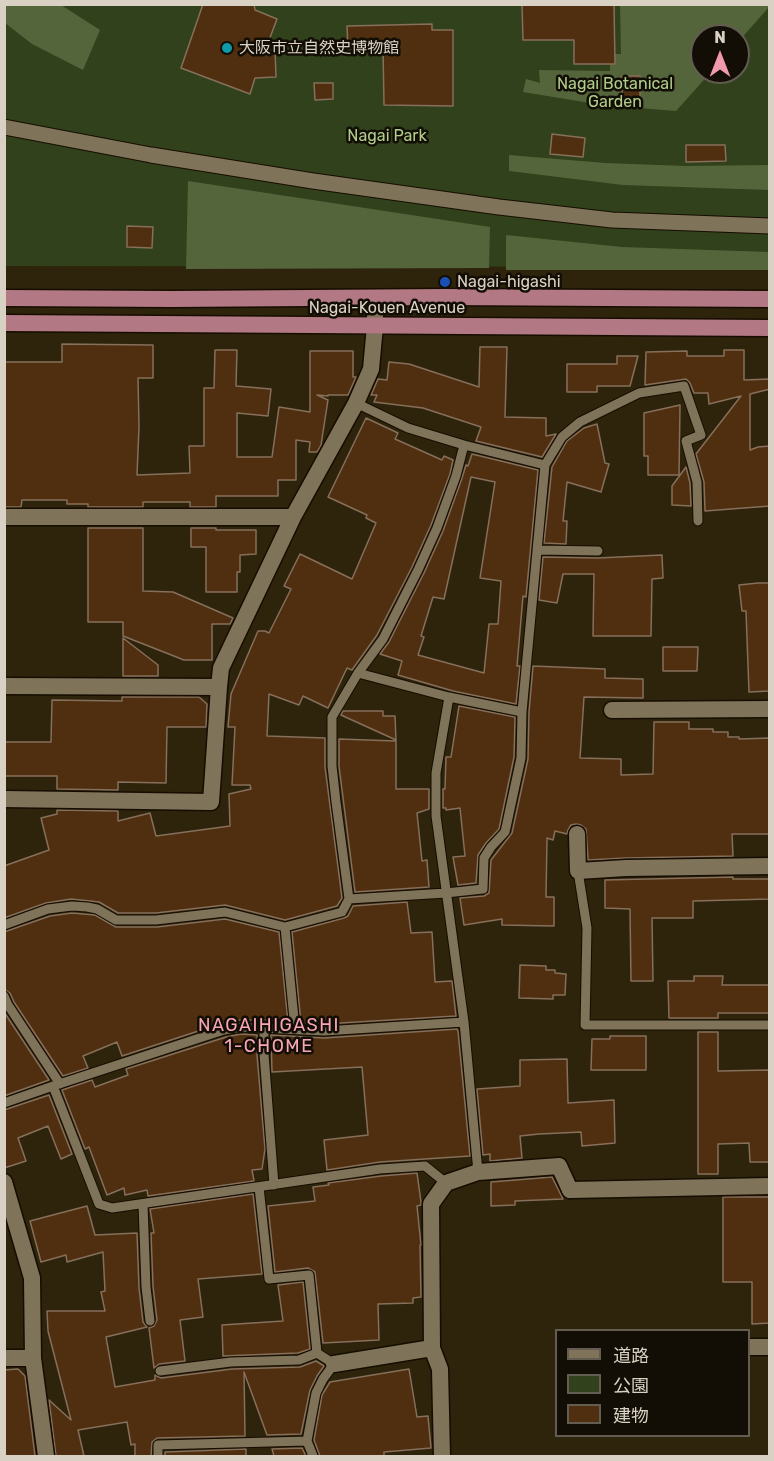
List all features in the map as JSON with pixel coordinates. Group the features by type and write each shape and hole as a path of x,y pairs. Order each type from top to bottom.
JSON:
{"highway":[{"name":"Nagai-Kouen Avenue","path":"4,298 770,298"},
{"name":"Nagai-Kouen Avenue","path":"4,323 770,328"}],"street":[{"path":"4,127 152,155 313,181 499,207 612,220 770,226"},
{"path":"4,799 211,802 221,668 292,517 357,403 371,369 375,298"},
{"path":"4,517 292,517"},
{"path":"4,686 219,687"},
{"path":"612,710 770,709"},
{"path":"577,834 578,871 770,866"},
{"path":"442,1456 440,1369 432,1348 431,1204 446,1183 478,1172 559,1166 570,1190 770,1186"},
{"path":"5,1183 32,1278 33,1358 46,1456"},
{"path":"750,1347 770,1347"},
{"path":"334,1364 432,1348"},
{"path":"4,1358 33,1358"}],"lane":[{"path":"350,899 483,889 484,858 505,832 521,758 522,712 545,465 562,437 580,422 639,393 684,386 701,435 686,441 697,482 698,521"},
{"path":"357,403 408,428 464,445 545,465"},
{"path":"4,925 48,909 72,906 97,909 116,920 156,920 225,912 285,927 342,912 350,899 332,766 332,717 383,639 418,570 437,528 456,476 464,445"},
{"path":"538,550 598,551"},
{"path":"358,674 449,698 522,712"},
{"path":"449,698 436,773 436,816 464,1022 478,1172"},
{"path":"578,871 587,928 585,1025 770,1025"},
{"path":"285,927 295,1029"},
{"path":"4,996 57,1085 99,1204 112,1208 380,1169 425,1166 446,1183"},
{"path":"4,1102 224,1030 241,1027 324,1031 464,1022"},
{"path":"264,1028 274,1185"},
{"path":"259,1187 269,1279 309,1275 317,1353"},
{"path":"143,1204 146,1287 150,1321"},
{"path":"313,1456 307,1441 316,1393 334,1364 317,1353"},
{"path":"160,1371 231,1362 299,1360 317,1353"},
{"path":"158,1456 158,1445 307,1441"}],"green space":[{"path":"4,5 61,5 100,30 83,70 32,44 5,23"},
{"name":"Nagai Park","path":"5,5 769,5 769,267 5,266"},
{"name":"Nagai Botanical Garden","path":"620,5 769,5 750,28 750,24 690,24 690,84 700,84 676,111 602,105 523,92 526,79 540,83 539,70 610,71 610,54 621,54"},
{"path":"509,155 605,163 686,166 769,165 769,190 623,185 509,171"},
{"path":"188,181 490,227 489,268 186,269"},
{"path":"506,235 622,247 769,252 769,270 506,270"}],"building":[{"name":"大阪市立自然史博物館","path":"203,4 254,4 255,10 277,19 265,51 275,51 276,77 255,78 250,94 181,68"},
{"path":"522,4 614,4 615,64 574,64 574,40 523,40"},
{"path":"432,24 432,30 453,30 453,106 384,105 383,48 348,49 347,26"},
{"path":"622,76 640,76 640,105 622,105"},
{"path":"314,83 333,83 333,99 315,100"},
{"path":"552,134 585,138 583,157 550,154"},
{"path":"686,145 725,145 726,161 686,162"},
{"path":"127,226 153,227 152,248 127,247"},
{"path":"62,344 153,345 153,378 138,378 137,475 190,473 189,446 204,446 204,388 214,388 215,350 237,350 236,386 271,389 268,416 237,413 237,457 272,457 279,407 310,412 310,351 353,351 353,377 356,377 348,395 317,395 328,400 321,445 317,452 309,452 310,442 296,440 296,480 278,480 278,496 216,496 216,507 190,507 190,502 143,502 143,507 88,507 88,504 67,504 67,500 22,500 21,507 4,507 4,362 62,362"},
{"path":"480,347 507,347 505,417 546,418 546,436 556,434 542,457 476,441 481,427 423,408 374,402 377,395 371,395 378,379 387,380 389,362 409,364 479,387"},
{"path":"724,350 744,350 744,380 770,379 770,389 750,394 750,450 770,446 770,506 705,511 704,482 696,454 741,396 709,404 708,393 694,393 686,379 645,385 646,352 687,351 687,356 724,356"},
{"path":"617,356 638,356 630,386 597,386 597,392 567,392 567,364 617,364"},
{"path":"680,405 679,475 648,475 648,456 644,456 644,413"},
{"path":"366,418 398,433 395,439 442,460 444,456 453,460 431,525 412,567 377,635 352,670 347,668 328,708 303,696 299,705 269,694 267,736 325,738 325,767 342,898 337,906 285,920 225,905 156,913 118,913 99,902 71,899 46,903 4,918 4,866 49,850 41,818 57,814 57,810 118,811 118,821 150,813 156,836 230,826 229,794 251,789 250,785 232,785 235,727 228,727 231,694 258,631 269,633 291,589 284,586 300,554 352,579 376,523 366,518 367,515 328,497"},
{"path":"597,424 605,463 609,464 601,492 567,482 563,521 567,521 566,544 544,543 552,467 567,441 584,428"},
{"path":"472,454 538,470 526,597 523,596 516,704 453,691 398,675 402,661 380,654 389,642 424,573 443,531 466,465 468,466","holes":["471,477 495,482 480,578 501,581 498,624 489,624 484,673 418,655 424,637 421,636 433,597 444,599"]},
{"path":"686,467 690,483 691,506 672,505 672,486"},
{"path":"88,528 143,528 143,591 173,592 233,618 230,624 212,624 212,660 184,660 123,636 123,622 88,622"},
{"path":"191,528 256,530 256,554 240,555 237,592 206,592 206,547 191,547"},
{"path":"662,555 663,578 652,579 651,636 593,636 594,574 563,574 557,603 539,600 543,557 598,558"},
{"path":"770,583 770,691 749,692 746,611 742,611 739,585"},
{"path":"123,638 158,665 158,676 123,676"},
{"path":"663,647 698,647 697,671 663,671"},
{"path":"533,666 605,669 605,678 643,679 643,698 584,697 580,758 621,759 621,775 653,774 654,722 689,722 689,729 713,729 713,732 728,732 728,737 739,737 739,739 770,738 770,834 732,834 733,856 588,860 586,829 581,825 571,825 567,834 555,831 553,840 547,838 546,897 554,897 554,926 502,925 502,919 464,925 460,898 484,896 489,893 491,860 512,833 528,759"},
{"path":"122,697 199,697 207,704 206,727 167,727 166,783 118,782 118,790 57,789 57,776 5,776 5,742 51,742 52,700 122,701"},
{"path":"459,706 515,717 514,757 499,829 478,855 476,883 458,885 453,857 465,856 460,808 446,810 443,808 443,789 445,789 446,757 451,757"},
{"path":"343,711 383,711 383,716 395,716 396,740 341,715"},
{"path":"339,739 396,741 396,789 429,789 429,809 417,813 422,861 427,860 429,887 355,892 339,766"},
{"path":"733,877 733,879 770,879 770,899 693,901 693,918 652,918 653,981 631,981 630,909 605,908 605,880"},
{"path":"407,902 411,933 432,932 435,982 452,981 456,1016 324,1024 301,1023 292,932 344,918 348,916 353,906"},
{"path":"72,913 95,915 116,927 157,927 225,919 279,932 288,1022 241,1020 223,1023 122,1056 117,1042 83,1056 88,1068 63,1076 10,993 4,989 4,932 50,916"},
{"path":"520,965 546,966 546,970 566,974 565,995 553,995 553,999 519,998"},
{"path":"694,976 723,976 722,985 770,985 770,1013 718,1013 718,1018 669,1018 668,981 694,981"},
{"path":"4,1012 49,1080 4,1096"},
{"path":"457,1029 470,1156 380,1162 327,1170 324,1140 368,1135 362,1067 272,1072 271,1035 324,1038"},
{"path":"698,1032 718,1032 718,1071 770,1070 770,1162 750,1162 749,1143 718,1144 718,1174 698,1174"},
{"path":"241,1034 257,1035 265,1149 262,1169 252,1170 254,1181 148,1196 147,1190 125,1195 124,1188 107,1195 89,1147 85,1149 62,1090 92,1080 95,1087 128,1075 126,1069"},
{"path":"610,1036 646,1036 646,1070 591,1070 592,1039 610,1039"},
{"path":"567,1059 568,1103 614,1100 615,1143 582,1146 581,1132 520,1136 522,1158 490,1161 490,1154 483,1155 477,1089 520,1086 520,1060"},
{"path":"49,1095 72,1154 61,1159 48,1126 18,1138 26,1161 4,1168 4,1110"},
{"path":"417,1173 421,1202 421,1205 417,1206 421,1245 421,1297 413,1298 413,1303 378,1304 379,1340 323,1343 315,1272 308,1268 275,1272 268,1206 315,1201 313,1187 329,1185 328,1183"},
{"path":"552,1177 563,1199 515,1201 515,1205 491,1206 491,1182"},
{"path":"253,1194 262,1274 198,1279 203,1317 180,1320 185,1361 159,1364 154,1368 149,1328 154,1326 157,1320 151,1233 154,1233 150,1209"},
{"path":"723,1197 770,1197 770,1323 752,1324 752,1282 723,1282"},
{"path":"87,1206 95,1235 137,1233 139,1288 143,1322 147,1327 106,1337 115,1387 155,1380 155,1375 161,1378 232,1369 300,1367 316,1361 324,1366 310,1390 301,1434 267,1435 244,1372 245,1436 157,1438 152,1442 151,1456 135,1456 135,1444 131,1445 127,1422 78,1430 84,1456 56,1456 49,1400 71,1420 48,1331 47,1311 105,1311 101,1292 105,1291 103,1252 67,1262 66,1255 41,1262 30,1221"},
{"path":"303,1282 310,1349 298,1353 223,1356 222,1325 283,1321 278,1285"},
{"path":"18,1369 25,1376 35,1456 4,1456 4,1370"},
{"path":"409,1369 417,1417 428,1416 431,1448 384,1452 384,1456 320,1456 314,1440 322,1395 330,1382"},
{"path":"302,1448 306,1456 274,1456 272,1449"},
{"path":"246,1449 246,1456 165,1456 165,1452"}],"place":[{"name":"大阪市立自然史博物館","path":"227,48"},
{"name":"Nagai-higashi","path":"445,282"}],"district":[{"name":"NAGAIHIGASHI 1-CHOME","path":"269,1036"}]}
